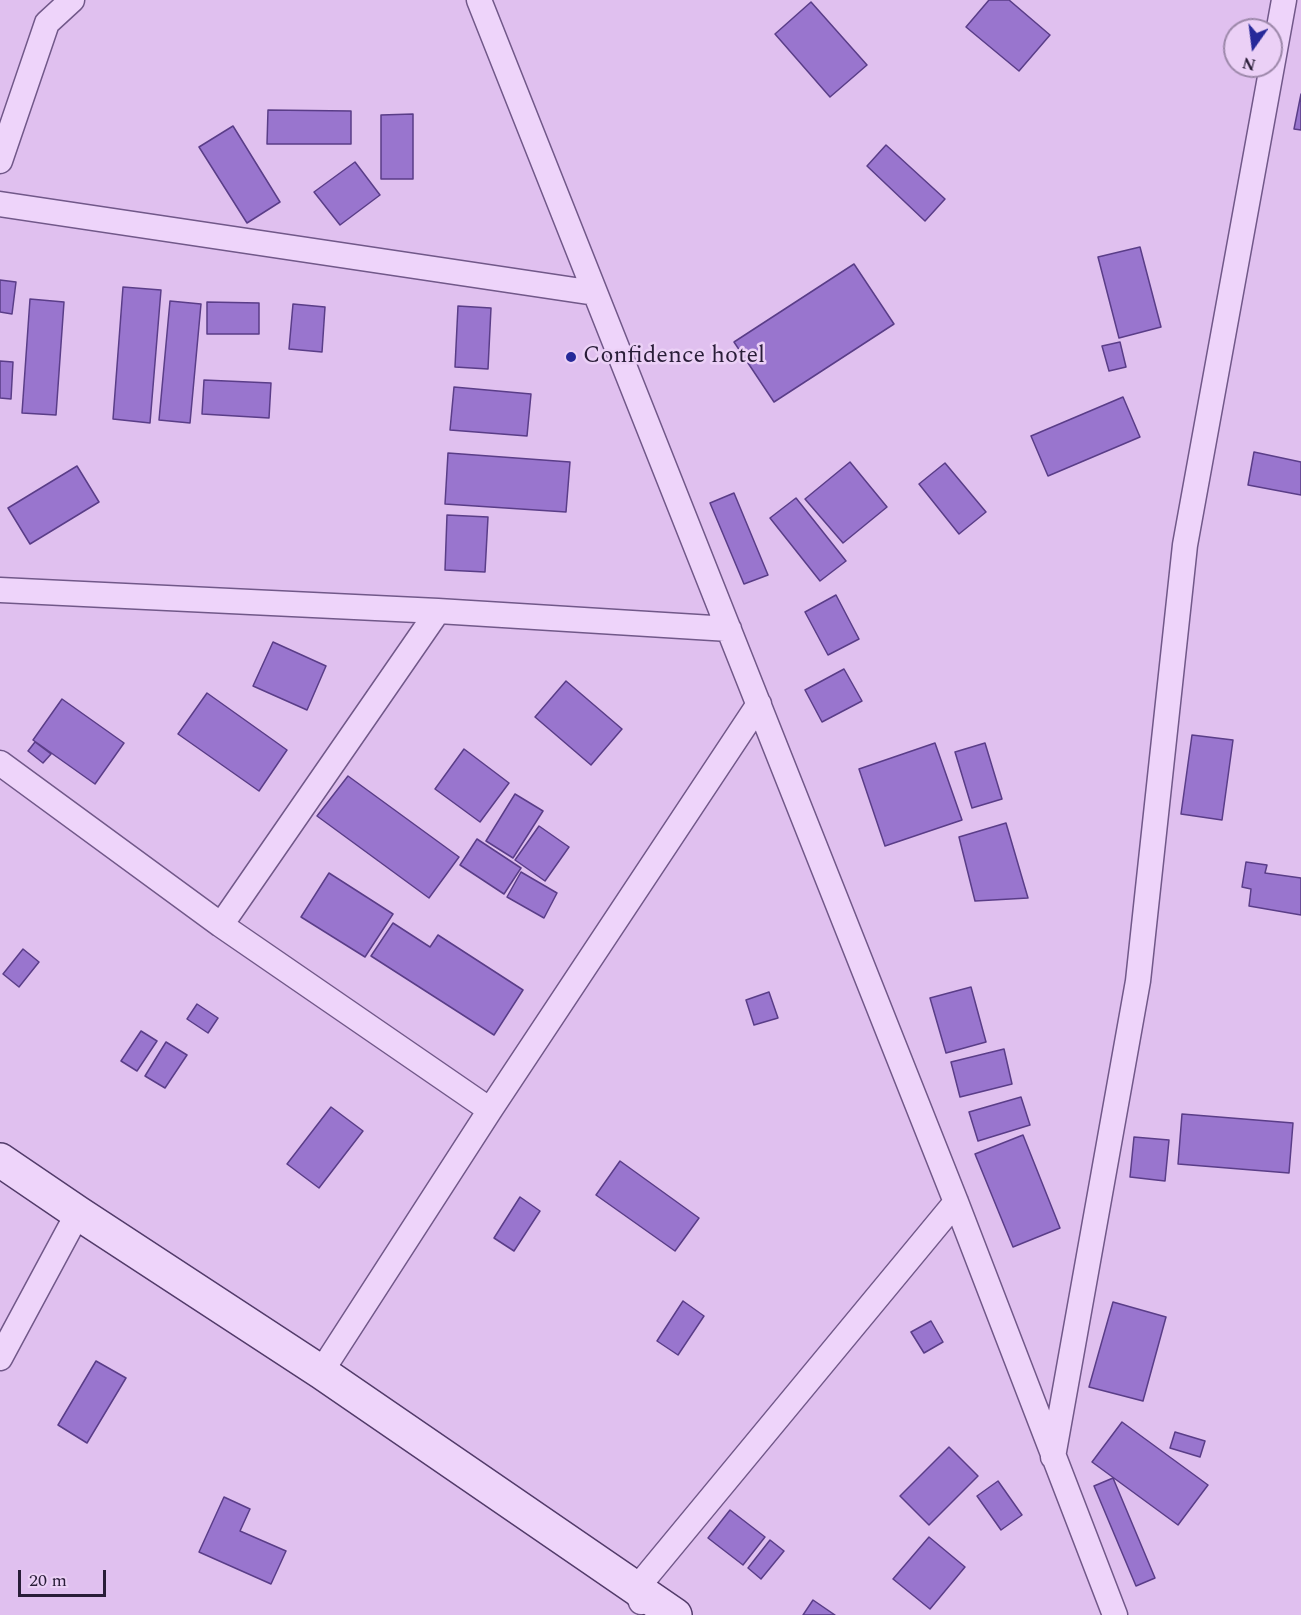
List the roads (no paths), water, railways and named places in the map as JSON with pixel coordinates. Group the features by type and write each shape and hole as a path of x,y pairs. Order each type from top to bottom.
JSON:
{"street":[{"path":"0,162 10,104 47,11 72,0"},
{"path":"479,0 956,1202 1115,1615"},
{"path":"1053,1457 1138,981 1185,545 1284,0"},
{"path":"0,204 596,293"},
{"path":"0,590 438,611 729,629"},
{"path":"221,925 438,611"},
{"path":"321,1371 490,1110 759,704"},
{"path":"0,763 221,925 490,1110"},
{"path":"0,1160 321,1371 641,1602 675,1615"},
{"path":"641,1602 956,1202"},
{"path":"0,1358 78,1213"}],"place":[{"name":"Confidence hotel","path":"571,357"}]}
